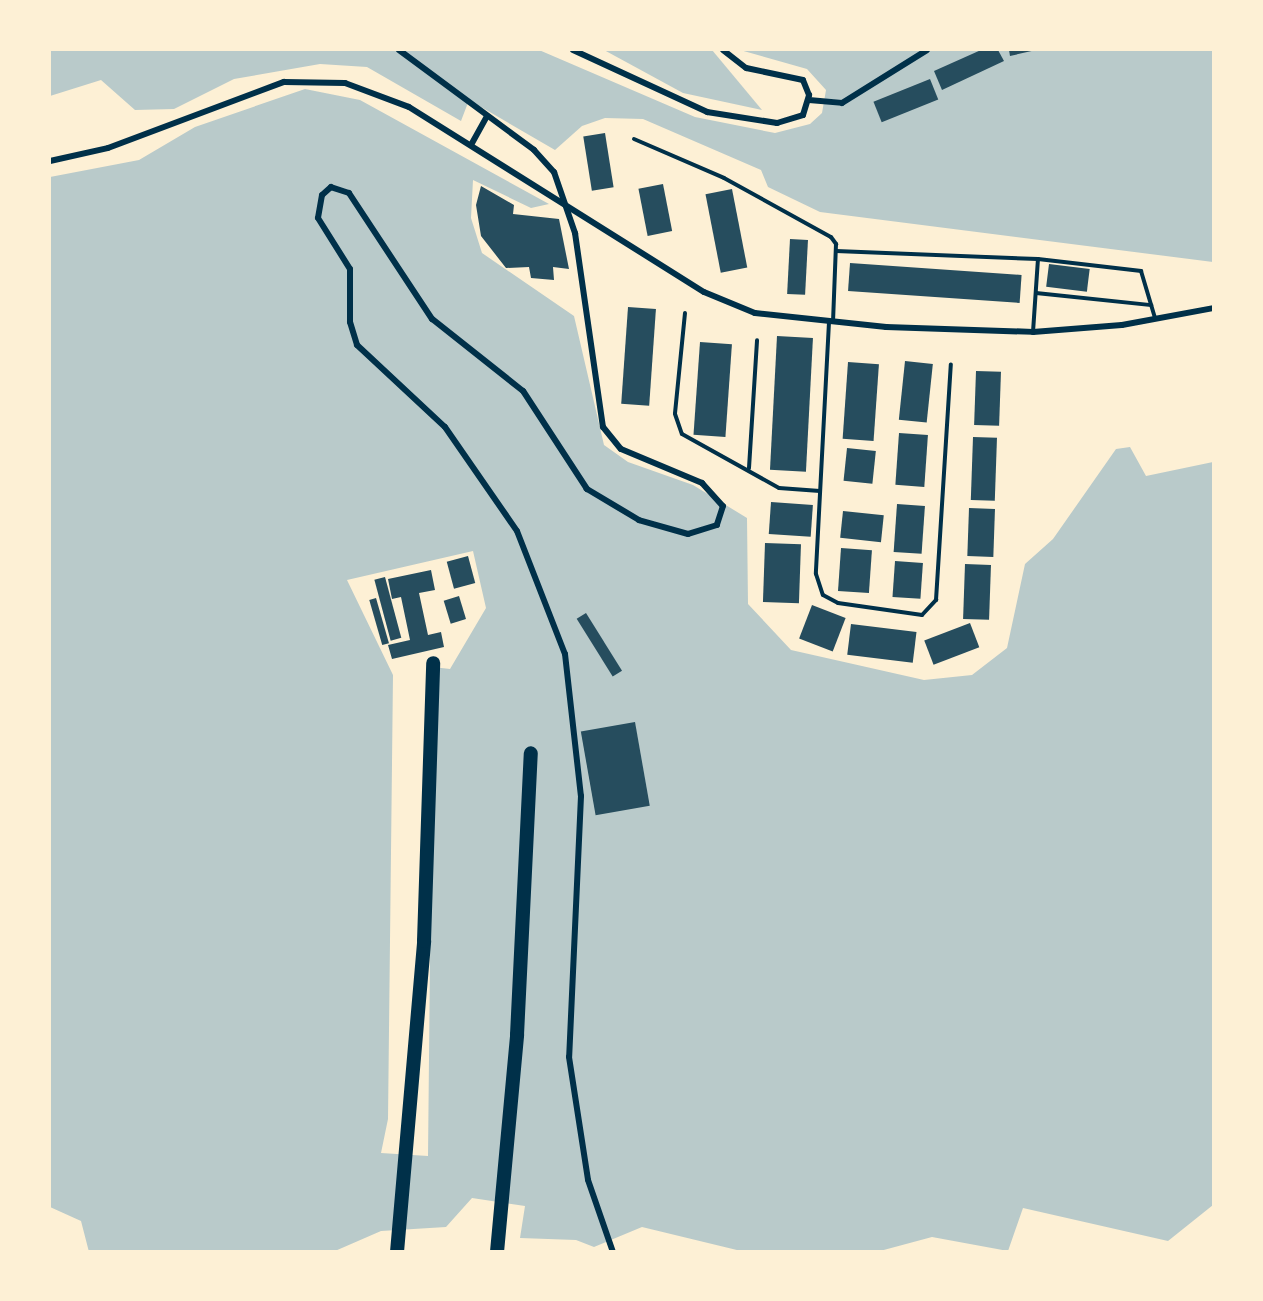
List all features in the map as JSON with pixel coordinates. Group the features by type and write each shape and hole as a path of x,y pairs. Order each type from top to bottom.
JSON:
{"main road":[{"path":"397,1251 404,1193 423,952 433,663"},
{"path":"497,1251 518,1035 531,753"}],"street":[{"path":"399,50 534,150 560,183 579,255 601,419 608,437 628,452 702,483 723,506 717,525 688,534 639,520 586,489 524,391 432,319 350,194 331,187 322,195 318,218 350,269 355,341 445,427 517,531 565,654 581,796 569,1057 588,1180 613,1251"},
{"path":"573,50 720,115 789,123 803,115 809,100 799,78 752,70 723,50"},
{"path":"809,100 842,103 927,50"},
{"path":"50,161 108,148 243,94 300,81 368,89 471,145 611,236 739,308 831,322 1033,332 1155,319 1214,308"},
{"path":"471,145 487,116"}],"lane":[{"path":"634,140 724,178 820,228 836,244 816,574 823,595 838,603 927,613 938,589 951,364"},
{"path":"836,251 1038,259 1141,272 1155,319"},
{"path":"1033,332 1038,259"},
{"path":"1036,294 1151,305"},
{"path":"685,313 678,429 688,440 749,468 779,488 820,490"},
{"path":"749,468 757,340"}],"shaded area":[{"path":"50,50 539,50 695,117 775,133 810,124 822,113 826,90 807,69 740,50 1213,50 1213,262 820,212 768,187 761,170 643,119 605,118 582,126 555,150 469,100 461,121 367,67 320,64 234,79 174,109 135,110 101,80 50,96"},
{"path":"604,50 712,50 762,110 683,93"},
{"path":"305,89 360,100 549,204 531,208 473,180 471,218 482,253 574,316 604,445 628,462 693,485 747,518 748,604 791,650 924,680 972,675 1007,648 1025,564 1053,539 1116,449 1130,447 1146,476 1213,462 1213,1205 1168,1241 1023,1208 1008,1251 932,1237 880,1251 741,1251 642,1227 594,1247 576,1240 520,1238 525,1206 472,1198 446,1227 381,1231 335,1251 89,1252 81,1221 50,1207 50,177 139,160 195,127","holes":["473,551 486,608 450,669 433,667 428,1156 381,1153 388,1119 393,675 347,580"]}],"building":[{"path":"981,50 998,50 1004,61 942,90 934,71"},
{"path":"1009,50 1036,50 1010,56"},
{"path":"930,79 938,99 882,122 873,102"},
{"path":"605,133 614,187 592,191 583,136"},
{"path":"663,184 672,231 648,236 638,189"},
{"path":"481,186 514,205 513,214 559,219 569,269 553,267 554,280 531,278 529,267 506,268 481,236 476,205"},
{"path":"732,189 747,268 721,273 705,194"},
{"path":"790,239 808,240 805,295 787,294"},
{"path":"850,263 1022,275 1020,303 848,291"},
{"path":"1049,264 1090,269 1087,292 1046,287"},
{"path":"628,307 656,309 649,406 621,404"},
{"path":"777,336 813,338 806,472 770,470"},
{"path":"700,342 732,344 725,437 694,435"},
{"path":"905,361 933,364 927,423 899,420"},
{"path":"848,362 879,364 874,441 843,439"},
{"path":"976,371 1001,372 999,426 974,425"},
{"path":"899,433 928,435 924,487 895,485"},
{"path":"973,437 997,438 995,501 971,500"},
{"path":"847,448 876,451 872,484 844,481"},
{"path":"771,502 813,505 811,537 769,534"},
{"path":"897,504 925,506 922,554 894,552"},
{"path":"969,508 995,509 993,557 967,556"},
{"path":"843,511 884,515 881,542 840,538"},
{"path":"765,543 801,544 799,603 763,602"},
{"path":"841,548 872,550 869,593 838,591"},
{"path":"468,556 475,583 454,589 447,562"},
{"path":"895,561 923,563 920,599 892,597"},
{"path":"965,564 991,565 989,620 963,619"},
{"path":"431,570 435,590 419,593 428,635 441,632 444,647 392,659 388,645 410,640 401,597 392,599 388,579"},
{"path":"385,577 401,638 391,641 374,580"},
{"path":"459,596 466,619 451,624 444,601"},
{"path":"376,598 389,643 382,645 369,600"},
{"path":"812,605 846,618 833,652 799,639"},
{"path":"586,613 622,671 613,676 577,619"},
{"path":"970,623 979,647 934,665 924,641"},
{"path":"851,624 917,632 913,663 847,655"},
{"path":"635,722 650,806 596,815 581,732"}]}
